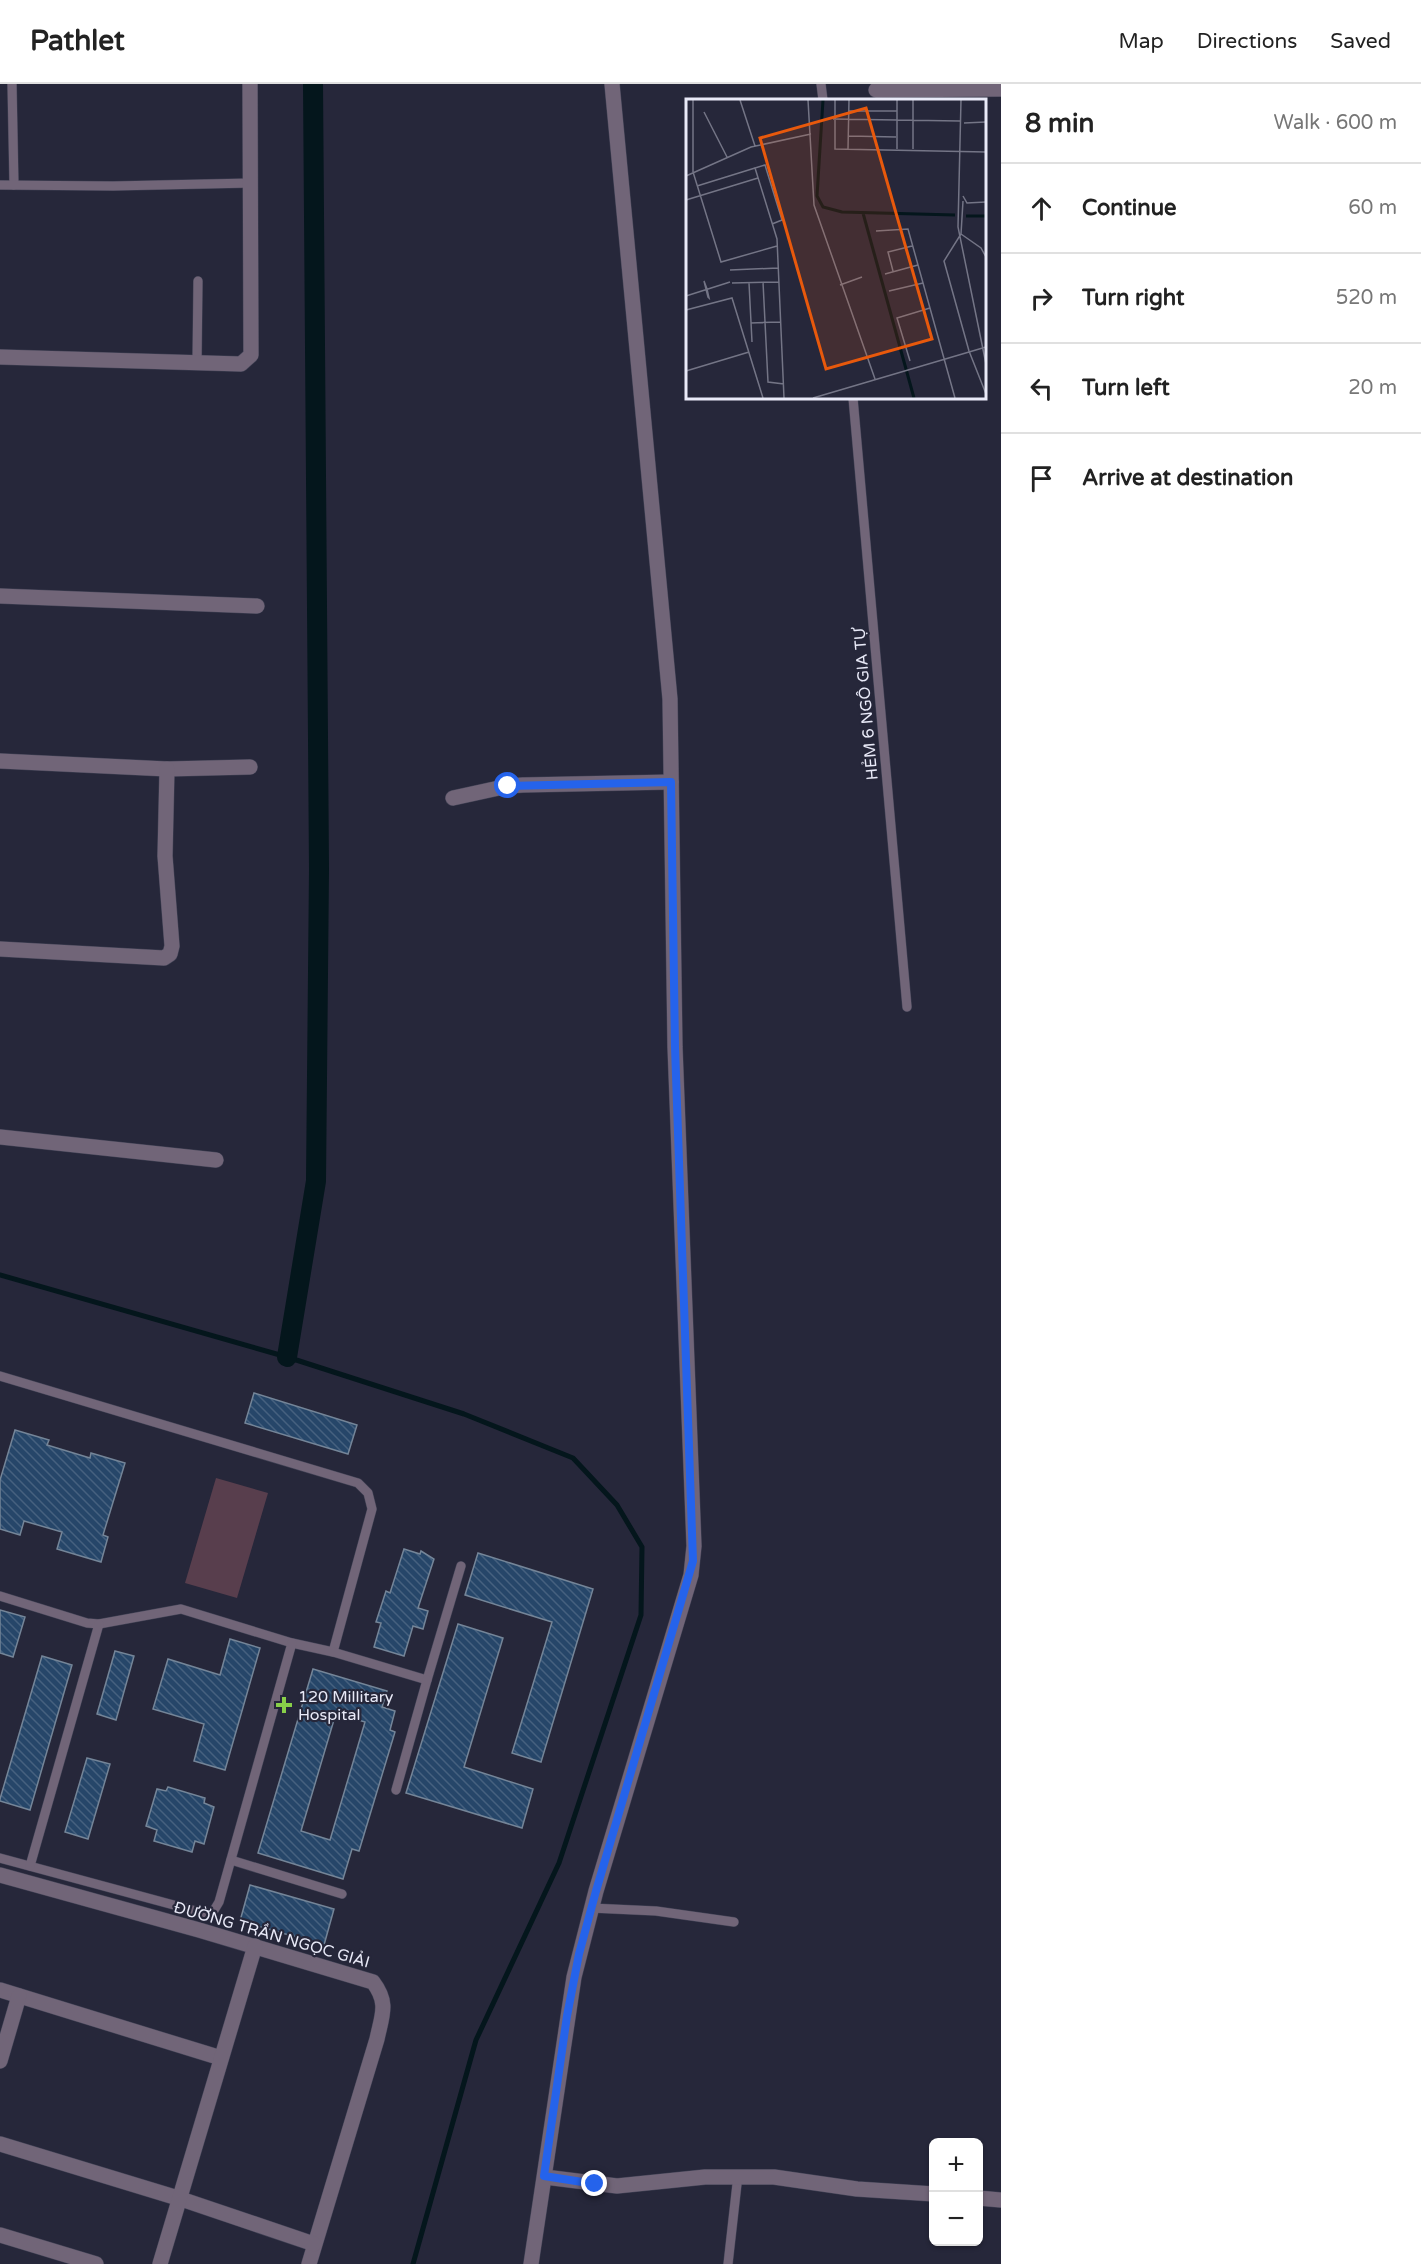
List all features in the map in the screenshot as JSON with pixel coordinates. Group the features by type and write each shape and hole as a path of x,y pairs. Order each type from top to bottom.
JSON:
{"street":[{"path":"0,357 241,364 251,355 250,84"},
{"path":"531,2264 574,1977 591,1908 693,1561 675,1058 667,655 612,84"},
{"path":"876,90 1001,89"},
{"path":"0,596 257,606"},
{"path":"0,762 167,769 250,767"},
{"path":"0,949 164,958 170,954 172,946 165,856 167,769"},
{"path":"453,798 508,786 671,782"},
{"path":"555,793 639,792 654,784"},
{"path":"0,1137 216,1160"},
{"name":"ĐƯỜNG TRẦN NGỌC GIẢI","path":"0,1875 255,1946 373,1982 381,1993 384,2006 377,2039 309,2264"},
{"path":"160,2264 255,1946"},
{"path":"0,1990 221,2058"},
{"path":"0,2061 19,1996"},
{"path":"0,2144 181,2199 314,2244"},
{"path":"544,2176 617,2186 738,2175 774,2177 857,2189 929,2194"},
{"path":"983,2198 1001,2200"},
{"path":"0,2235 96,2264"}],"lane":[{"path":"12,84 14,185"},
{"path":"821,84 823,99"},
{"path":"0,185 113,186 251,183"},
{"path":"197,362 198,281"},
{"name":"HẺM 6 NGÔ GIA TỰ","path":"853,399 908,1007"},
{"path":"0,1376 358,1483 368,1493 372,1509 333,1652"},
{"path":"396,1790 461,1566"},
{"path":"0,1596 87,1623 99,1624 182,1610 427,1680"},
{"path":"30,1866 99,1624"},
{"path":"0,1858 207,1914 213,1912 219,1902 292,1643"},
{"path":"231,1860 342,1894"},
{"path":"591,1908 656,1911 734,1922"},
{"path":"728,2264 738,2175"}],"shaded area":[{"path":"216,1478 268,1493 237,1598 185,1583"}],"building":[{"path":"254,1393 357,1425 348,1454 245,1423"},
{"path":"15,1430 49,1440 47,1445 90,1458 91,1453 125,1463 103,1535 108,1537 101,1562 57,1549 62,1532 24,1521 20,1535 0,1529 0,1480"},
{"path":"404,1549 420,1554 421,1551 434,1559 418,1608 428,1611 423,1629 413,1626 404,1656 374,1647 381,1623 376,1622 386,1591 390,1593"},
{"path":"478,1553 593,1589 541,1762 512,1753 552,1622 465,1595"},
{"path":"0,1610 25,1617 13,1657 0,1653"},
{"path":"458,1624 503,1638 464,1767 533,1789 522,1828 406,1793"},
{"path":"230,1639 260,1648 225,1770 194,1761 204,1724 153,1709 168,1659 220,1675"},
{"path":"115,1651 134,1656 116,1720 97,1714"},
{"path":"42,1656 72,1665 30,1810 0,1801 0,1799"},
{"path":"313,1669 387,1691 382,1707 395,1711 390,1730 395,1732 359,1851 352,1849 343,1879 258,1853","holes":["336,1713 365,1722 330,1840 301,1831"]},
{"path":"87,1758 110,1764 88,1839 65,1832"},
{"path":"168,1787 205,1798 204,1803 214,1807 204,1844 195,1841 192,1852 154,1841 157,1830 146,1826 157,1789 166,1791"},
{"path":"250,1885 334,1909 324,1945 240,1921"}],"waterway":[{"path":"287,1357 316,1181 319,869 313,84"},
{"path":"0,1275 287,1357 464,1414 573,1458 617,1505 642,1547 641,1615 559,1863 476,2040 413,2264"}],"place":[{"name":"120 Millitary Hospital","path":"284,1705"}],"route":[{"path":"508,786 671,782 675,1047 694,1546 691,1575 596,1891 579,1954 567,2016 544,2176 595,2184"}]}
